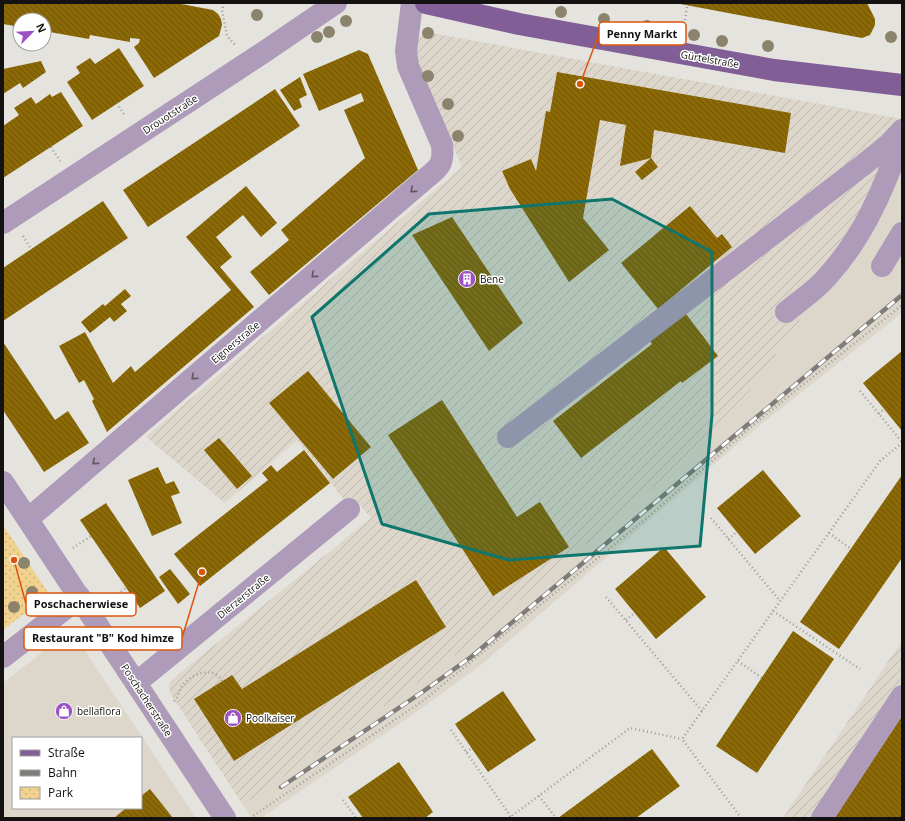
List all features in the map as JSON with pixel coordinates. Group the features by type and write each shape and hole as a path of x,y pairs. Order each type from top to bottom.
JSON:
{"main road":[{"name":"Gürtelstraße","path":"426,3 519,24 774,70 902,85"}],"street":[{"name":"Drouotstraße","path":"12,227 336,3"},
{"name":"Eignerstraße","path":"28,519 418,186 441,164 443,155 442,145 408,66 406,51 412,3"},
{"path":"508,437 867,162 889,144 902,130"},
{"path":"786,312 825,279 848,251 869,217 892,165 902,136"},
{"path":"882,266 902,233"},
{"name":"Poschacherstraße","path":"3,482 225,818"},
{"name":"Dierzerstraße","path":"136,683 349,509"},
{"path":"3,657 80,597"},
{"path":"822,818 902,696"}],"path":[{"path":"224,3 222,10 227,36 237,48"},
{"path":"685,20 687,7"},
{"path":"117,103 127,120"},
{"path":"50,147 61,163"},
{"path":"12,227 32,249"},
{"path":"250,818 424,700 648,517 753,425 902,305"},
{"path":"682,739 880,461 902,442 860,390"},
{"path":"879,414 884,409"},
{"path":"711,518 780,601"},
{"path":"728,539 738,532"},
{"path":"829,533 851,549"},
{"path":"70,550 91,536"},
{"path":"106,603 126,588"},
{"path":"606,597 702,711"},
{"path":"773,611 860,669"},
{"path":"626,620 636,614"},
{"path":"738,661 762,678"},
{"path":"172,703 177,700 182,686 189,679 197,675 212,673 218,676 222,681"},
{"path":"450,730 510,817 630,728 682,739 739,814"},
{"path":"466,752 472,748"},
{"path":"539,796 556,818"},
{"path":"343,800 356,818"}],"highlighted area":[{"path":"612,199 712,252 712,415 700,546 509,560 382,524 312,317 429,214"}],"shaded area":[{"path":"426,32 902,119 902,133 848,251 756,383 722,423 676,468 447,662 243,805 170,693 170,681 371,518 357,501 349,506 297,440 225,503 146,437 462,167 414,54 419,37"},
{"path":"902,133 902,313 755,429 481,665 408,718 261,818 252,818 243,805 447,662 676,468 722,423 756,383 848,251"},
{"name":"bellaflora","path":"69,639 80,643 196,818 3,818 3,683 55,642"},
{"path":"902,641 902,818 783,818"}],"green space":[{"path":"3,525 49,594 3,630"}],"building":[{"path":"3,3 176,3 213,10 221,19 222,25 219,36 154,78 134,47 139,43 140,39 130,38 130,42 90,35 89,39 52,32 52,12 12,12 12,26 3,24"},
{"path":"675,3 867,3 875,19 875,25 870,35 862,38"},
{"path":"119,48 144,86 92,120 67,82 80,73 76,67 90,58 95,64"},
{"path":"359,50 368,54 418,170 269,295 250,272 289,240 281,230 365,158 344,110 364,101 361,93 319,111 303,74"},
{"path":"41,61 46,72 23,88 20,83 3,94 3,69"},
{"path":"557,72 791,113 785,153 654,130 651,158 620,166 626,125 600,120 583,218 609,250 569,282 510,189 502,171 531,159 536,171 546,111 550,112"},
{"path":"300,77 307,95 299,99 302,107 294,111 280,90"},
{"path":"275,89 300,126 148,227 123,190"},
{"path":"61,92 83,126 3,178 3,126 19,115 14,108 31,97 36,104 50,94 52,97"},
{"path":"651,158 658,167 642,180 635,172"},
{"path":"246,186 277,223 261,237 243,215 216,237 232,257 220,267 254,307 107,432 92,401 94,399 84,380 79,383 59,346 85,332 113,383 131,366 135,372 231,290 186,237"},
{"path":"103,201 128,238 3,321 3,268"},
{"path":"690,206 717,238 722,234 732,247 658,309 621,263"},
{"name":"Bene","path":"452,217 523,323 489,351 412,235"},
{"path":"125,289 131,296 121,304 127,311 114,322 110,317 90,333 81,322 103,304 105,306"},
{"path":"686,314 718,356 682,383 681,381 581,458 553,421 652,344 650,341"},
{"path":"3,342 55,420 68,411 89,443 44,472 3,410"},
{"path":"902,351 902,431 863,383"},
{"path":"308,371 371,447 333,479 269,403"},
{"path":"442,400 517,517 540,502 569,547 493,596 388,435"},
{"path":"219,438 252,476 237,489 204,450"},
{"path":"304,450 330,483 200,586 174,554 268,480 262,473 271,465 277,472"},
{"path":"158,467 166,484 174,481 180,493 171,496 182,523 152,536 128,480"},
{"path":"763,470 801,516 755,554 717,508"},
{"path":"902,475 902,558 839,649 800,622"},
{"path":"106,503 165,591 140,608 80,520"},
{"path":"664,547 706,597 656,639 615,589"},
{"path":"170,569 190,594 178,604 159,577"},
{"path":"416,580 446,627 234,761 194,699 232,675 242,689"},
{"path":"793,631 834,659 757,773 716,746"},
{"path":"503,691 536,740 488,772 455,724"},
{"path":"902,716 902,818 834,818"},
{"path":"652,749 680,786 636,818 558,818"},
{"path":"399,762 433,812 425,818 363,818 348,797"},
{"path":"150,789 173,818 114,818 125,809 142,809 142,795"}],"railway":[{"path":"281,787 421,693 471,657 902,295"}],"place":[{"name":"Penny Markt","path":"580,84"},
{"name":"Bene","path":"467,279"},
{"name":"Poschacherwiese","path":"14,560"},
{"name":"Restaurant \"B\" Kod himze","path":"202,572"},
{"name":"bellaflora","path":"64,711"},
{"name":"Poolkaiser","path":"233,718"}]}
